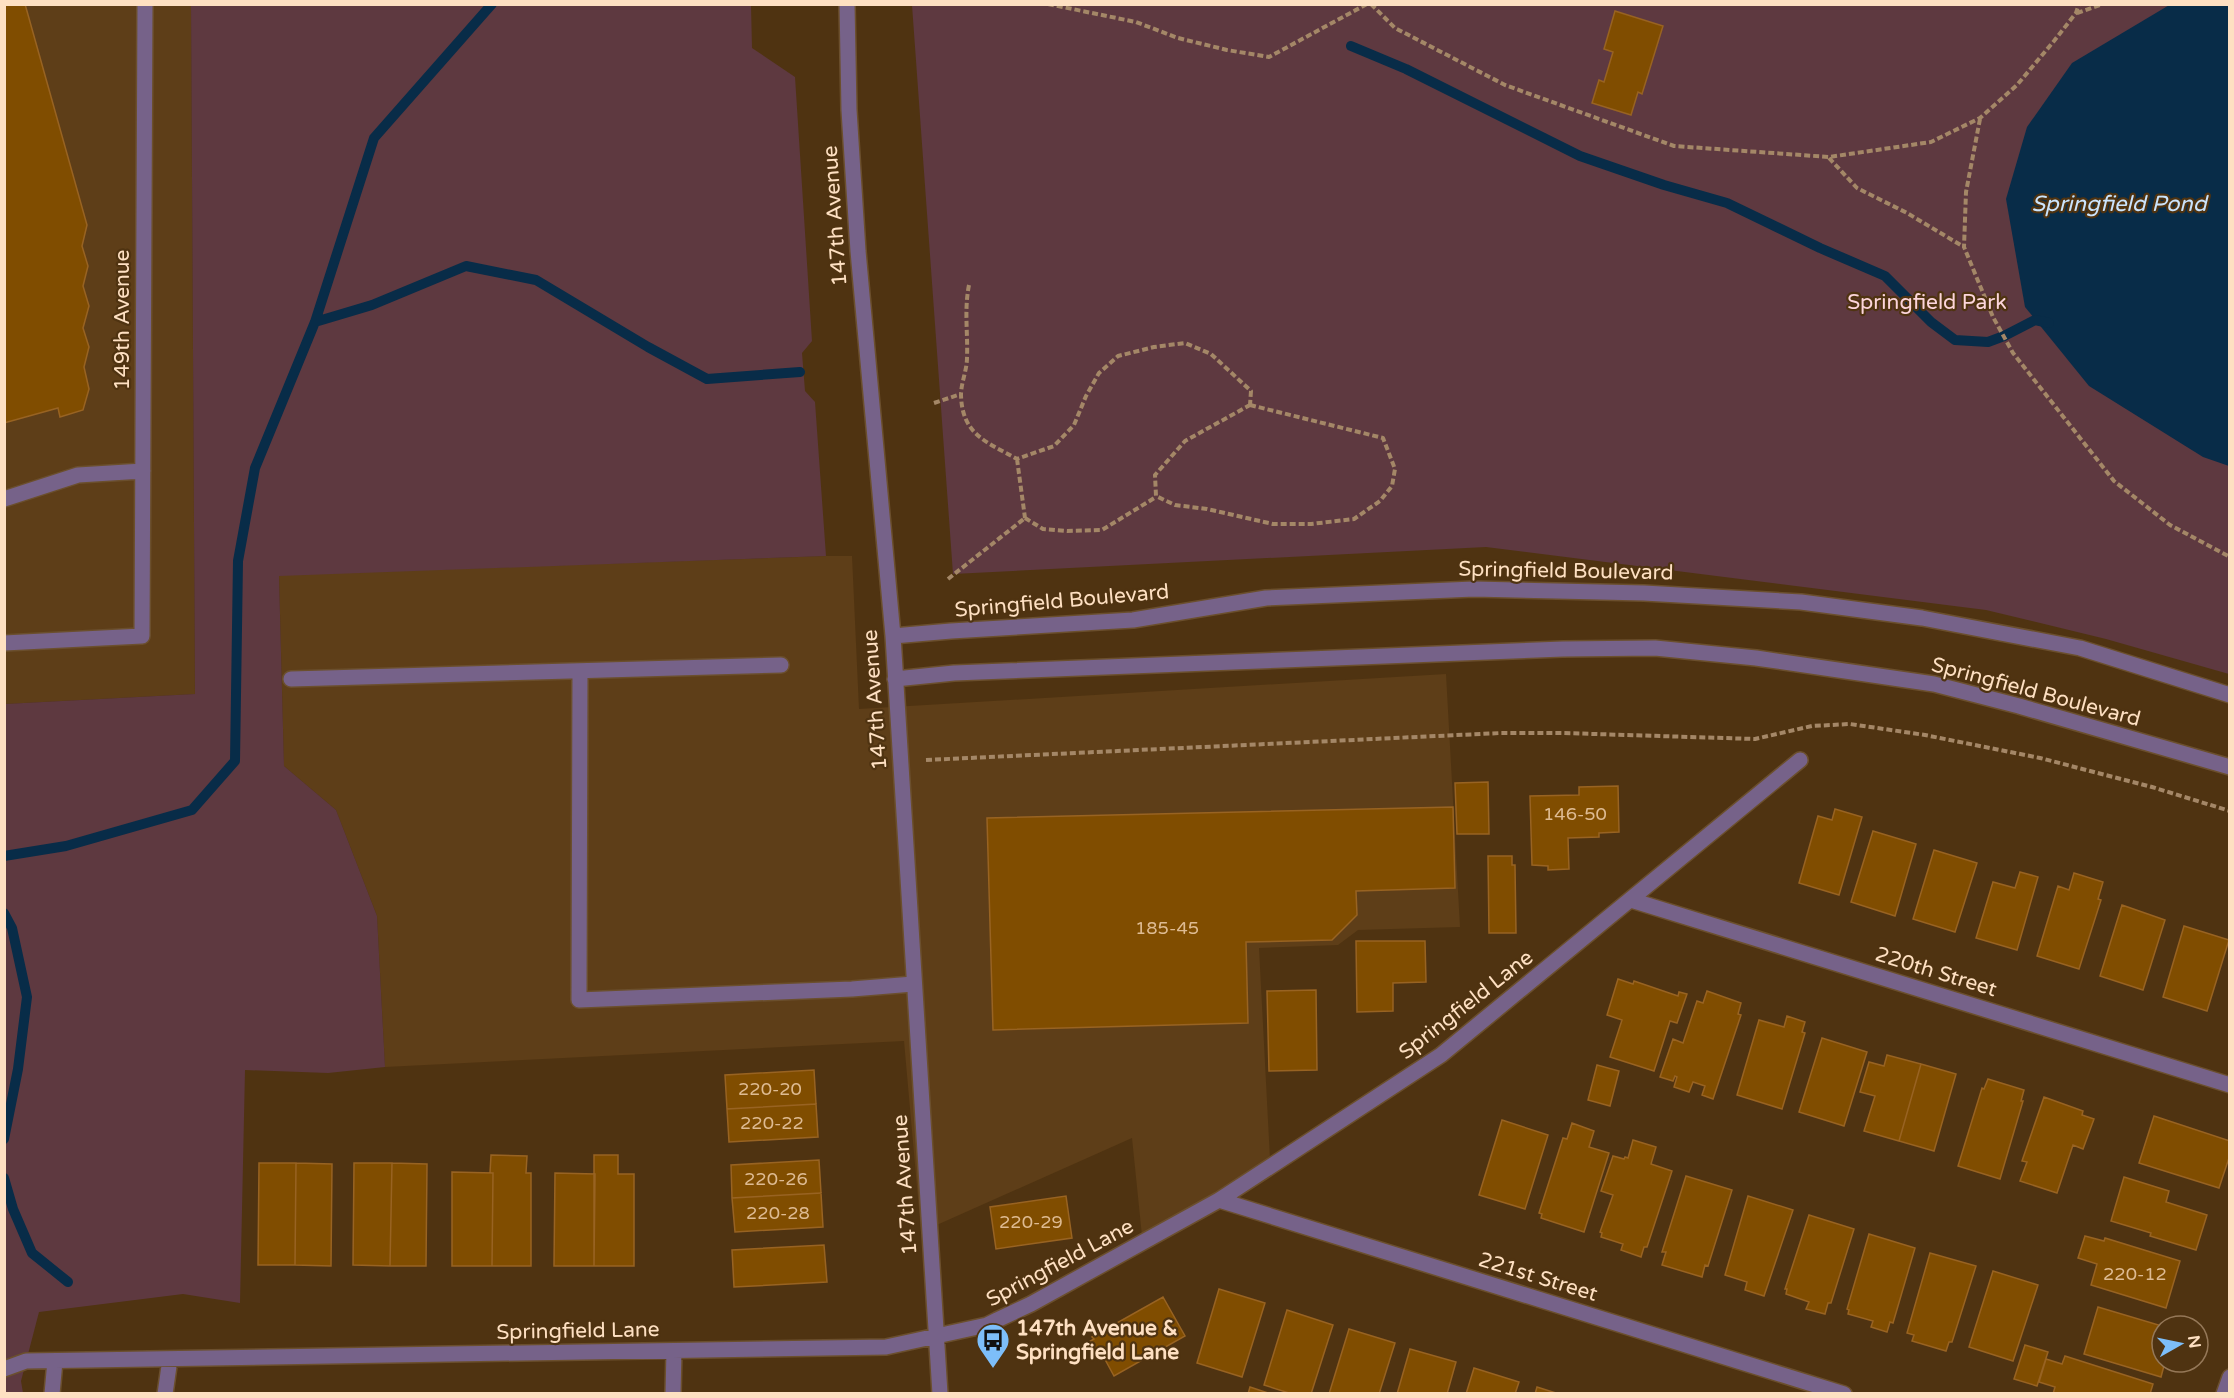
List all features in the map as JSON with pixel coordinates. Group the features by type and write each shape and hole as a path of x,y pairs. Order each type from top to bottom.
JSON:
{"street":[{"name":"149th Avenue","path":"4,643 142,636 145,4"},
{"name":"147th Avenue","path":"847,4 849,110 858,251 893,636 940,1394"},
{"path":"4,499 78,475 143,471"},
{"name":"Springfield Boulevard","path":"893,636 1133,620 1266,598 1474,589 1644,592 1801,602 1922,618 2080,648 2229,694"},
{"name":"Springfield Boulevard","path":"895,679 954,673 1563,649 1655,648 1756,658 1934,684 2019,706 2229,767"},
{"path":"291,679 781,665"},
{"path":"580,671 579,1000 852,989 913,984"},
{"name":"Springfield Lane","path":"4,1369 26,1361 885,1347 987,1325 1023,1308 1219,1200 1441,1055 1800,760"},
{"name":"220th Street","path":"1631,900 2229,1085"},
{"name":"221st Street","path":"1219,1200 1844,1394"},
{"path":"674,1351 674,1394"},
{"path":"165,1394 170,1359"},
{"path":"52,1394 55,1361"},
{"path":"2224,1394 2229,1377"}],"path":[{"path":"1048,4 1136,22 1178,38 1227,51 1269,57 1369,4 1395,28 1504,85 1674,146 1775,155 1829,157 1931,142 1980,118 2017,85 2076,13 2079,4"},
{"path":"2076,13 2103,4"},
{"path":"1980,118 1974,140 1966,192 1964,247 1994,317 2013,353 2114,481 2170,525 2229,557"},
{"path":"1829,157 1857,188 1907,213 1964,247"},
{"path":"969,285 965,303 967,360 961,394 966,423 978,438 1017,459 1054,446 1074,425 1099,373 1118,356 1154,346 1185,343 1211,354 1251,391 1250,405"},
{"path":"934,404 961,394"},
{"path":"1250,405 1383,438 1395,469 1392,486 1380,501 1354,519 1311,524 1273,524 1207,509 1175,505 1156,496 1155,475 1185,441 1250,405"},
{"path":"1017,459 1025,518"},
{"path":"1025,518 1043,529 1102,530 1156,496"},
{"path":"948,579 1025,518"},
{"path":"944,759 1501,733 1755,738 1812,726 1850,724 1925,735 2040,758 2152,787 2229,811"}],"shaded area":[{"path":"5,5 191,5 195,694 5,704"},
{"path":"852,556 859,709 1446,674 1460,927 1358,930 1338,945 1259,948 1270,1159 1142,1236 1132,1138 921,1232 904,1041 385,1067 377,916 336,810 284,766 279,575"}],"green space":[{"path":"191,5 751,5 752,48 795,77 812,341 802,353 805,391 815,402 826,556 279,576 284,766 336,810 377,916 385,1067 328,1073 245,1070 240,1303 183,1294 39,1312 21,1381 23,1393 5,1394 5,704 195,694"},
{"name":"Springfield Park","path":"912,5 2229,5 2229,674 2106,639 1986,610 1486,547 953,574"}],"water":[{"name":"Springfield Pond","path":"2171,4 2229,5 2229,466 2203,457 2089,386 2025,307 2006,199 2027,127 2072,63"}],"building":[{"path":"4,4 25,4 87,225 82,246 88,266 83,286 89,306 83,328 89,347 84,367 89,389 83,410 60,417 58,408 4,423"},
{"path":"1615,11 1663,26 1642,94 1638,92 1631,115 1592,103 1599,80 1604,82 1613,52 1604,49"},
{"path":"1488,782 1489,834 1457,834 1455,783"},
{"path":"1618,786 1619,832 1599,833 1599,837 1568,838 1569,869 1548,870 1548,866 1532,865 1530,796 1579,795 1579,787"},
{"path":"1453,807 1455,888 1356,891 1357,915 1332,940 1246,942 1248,1023 993,1030 987,818"},
{"path":"1835,809 1862,817 1839,895 1799,883 1818,816 1832,820"},
{"path":"1873,831 1916,844 1895,916 1851,902"},
{"path":"1934,850 1977,863 1955,932 1913,919"},
{"path":"1488,856 1512,856 1512,865 1515,865 1516,933 1489,933"},
{"path":"2020,872 2038,877 2017,950 1976,938 1993,882 2015,888"},
{"path":"2074,873 2103,882 2098,899 2101,900 2079,969 2037,956 2058,886 2069,890"},
{"path":"2122,905 2165,920 2143,990 2100,976"},
{"path":"2184,926 2229,940 2207,1011 2163,997"},
{"path":"1356,941 1425,941 1426,982 1393,983 1393,1011 1357,1012"},
{"path":"1618,979 1633,984 1634,981 1678,996 1679,992 1687,994 1677,1023 1670,1021 1654,1071 1610,1057 1622,1020 1607,1015"},
{"path":"1316,990 1317,1070 1269,1071 1267,991"},
{"path":"1707,991 1741,1003 1738,1014 1741,1015 1713,1099 1702,1095 1705,1086 1693,1082 1689,1092 1674,1087 1677,1077 1675,1076 1673,1081 1660,1077 1673,1039 1683,1043 1697,1001 1703,1003"},
{"path":"1787,1016 1805,1022 1802,1032 1805,1033 1782,1109 1737,1095 1759,1020 1784,1027"},
{"path":"1822,1038 1867,1052 1844,1126 1799,1112"},
{"path":"1887,1055 1921,1064 1899,1141 1864,1131 1875,1096 1860,1092 1869,1062 1884,1066"},
{"path":"1921,1064 1956,1074 1934,1151 1899,1141"},
{"path":"1597,1065 1619,1071 1610,1106 1588,1100"},
{"path":"814,1070 816,1104 727,1109 725,1075"},
{"path":"1988,1079 2024,1090 2021,1101 2023,1101 2000,1179 1958,1166 1982,1088 1984,1089"},
{"path":"2044,1097 2083,1111 2082,1115 2094,1119 2083,1149 2073,1145 2057,1193 2020,1181 2027,1162 2022,1161"},
{"path":"816,1104 818,1137 729,1142 727,1109"},
{"path":"2154,1116 2230,1141 2230,1155 2219,1188 2139,1163"},
{"path":"1502,1120 1548,1135 1525,1209 1479,1195"},
{"path":"1572,1123 1594,1131 1589,1147 1609,1153 1584,1232 1541,1218 1542,1214 1539,1213 1563,1138 1567,1139"},
{"path":"1633,1140 1656,1147 1651,1164 1672,1171 1647,1247 1644,1247 1641,1257 1621,1250 1623,1244 1601,1237 1600,1232 1613,1195 1601,1191 1613,1156 1628,1158"},
{"path":"491,1155 527,1156 526,1173 531,1173 531,1266 492,1266 493,1173 490,1173"},
{"path":"594,1155 618,1155 618,1174 634,1174 634,1266 594,1266"},
{"path":"819,1160 821,1193 732,1198 731,1165"},
{"path":"259,1163 296,1163 295,1265 258,1265"},
{"path":"296,1163 332,1164 331,1266 295,1265"},
{"path":"354,1163 392,1163 390,1266 353,1265"},
{"path":"392,1163 427,1164 426,1266 390,1266"},
{"path":"452,1172 493,1173 492,1266 452,1266"},
{"path":"555,1173 595,1174 594,1266 554,1266"},
{"path":"1686,1176 1732,1190 1708,1266 1705,1265 1702,1277 1662,1265 1666,1252 1662,1252"},
{"path":"2124,1177 2169,1191 2166,1202 2207,1215 2196,1250 2111,1221"},
{"path":"821,1193 823,1227 735,1232 732,1198"},
{"path":"1066,1196 1072,1238 996,1249 990,1207"},
{"path":"1748,1196 1793,1210 1764,1296 1745,1290 1747,1282 1725,1275"},
{"path":"1809,1215 1854,1229 1831,1303 1828,1303 1825,1314 1806,1309 1809,1302 1786,1294 1787,1289 1785,1289"},
{"path":"1869,1234 1915,1248 1893,1323 1890,1322 1887,1332 1871,1327 1873,1321 1848,1314 1847,1309"},
{"path":"2085,1236 2104,1241 2105,1238 2180,1261 2166,1308 2091,1285 2097,1264 2078,1258"},
{"path":"824,1245 827,1282 734,1287 732,1250"},
{"path":"1930,1253 1976,1266 1952,1342 1949,1342 1946,1351 1912,1341 1914,1335 1907,1333"},
{"path":"1993,1271 2038,1285 2013,1361 1969,1347"},
{"path":"1219,1289 1265,1303 1242,1377 1197,1363"},
{"path":"1163,1297 1185,1336 1114,1376 1102,1354 1095,1358 1087,1343 1094,1339 1092,1337"},
{"path":"2098,1307 2150,1322 2150,1374 2084,1354"},
{"path":"1287,1310 1333,1325 1311,1394 1292,1394 1264,1385"},
{"path":"1349,1329 1395,1343 1379,1394 1329,1394"},
{"path":"2025,1345 2048,1352 2037,1386 2014,1379"},
{"path":"1410,1349 1456,1362 1447,1394 1397,1394"},
{"path":"2065,1356 2153,1384 2150,1394 2053,1394 2055,1387 2039,1382 2046,1359 2062,1364"},
{"path":"1474,1368 1519,1382 1515,1394 1466,1394"},
{"path":"1250,1387 1271,1394 1248,1394"},
{"path":"1537,1387 1559,1394 1535,1394"}],"waterway":[{"path":"4,856 66,846 192,810 235,761 238,561 255,468 315,322 374,138 492,4"},
{"path":"1351,46 1406,69 1580,156 1664,185 1727,203 1820,248 1885,276 1931,322 1955,340 1988,342 2035,320 2049,323"},
{"path":"315,322 372,305 466,266 536,280 648,347 707,379 800,372"},
{"path":"4,913 12,928 27,997 18,1069 4,1139"},
{"path":"4,1178 13,1209 32,1253 68,1282"}],"place":[{"name":"147th Avenue & Springfield Lane","path":"993,1369"}]}
